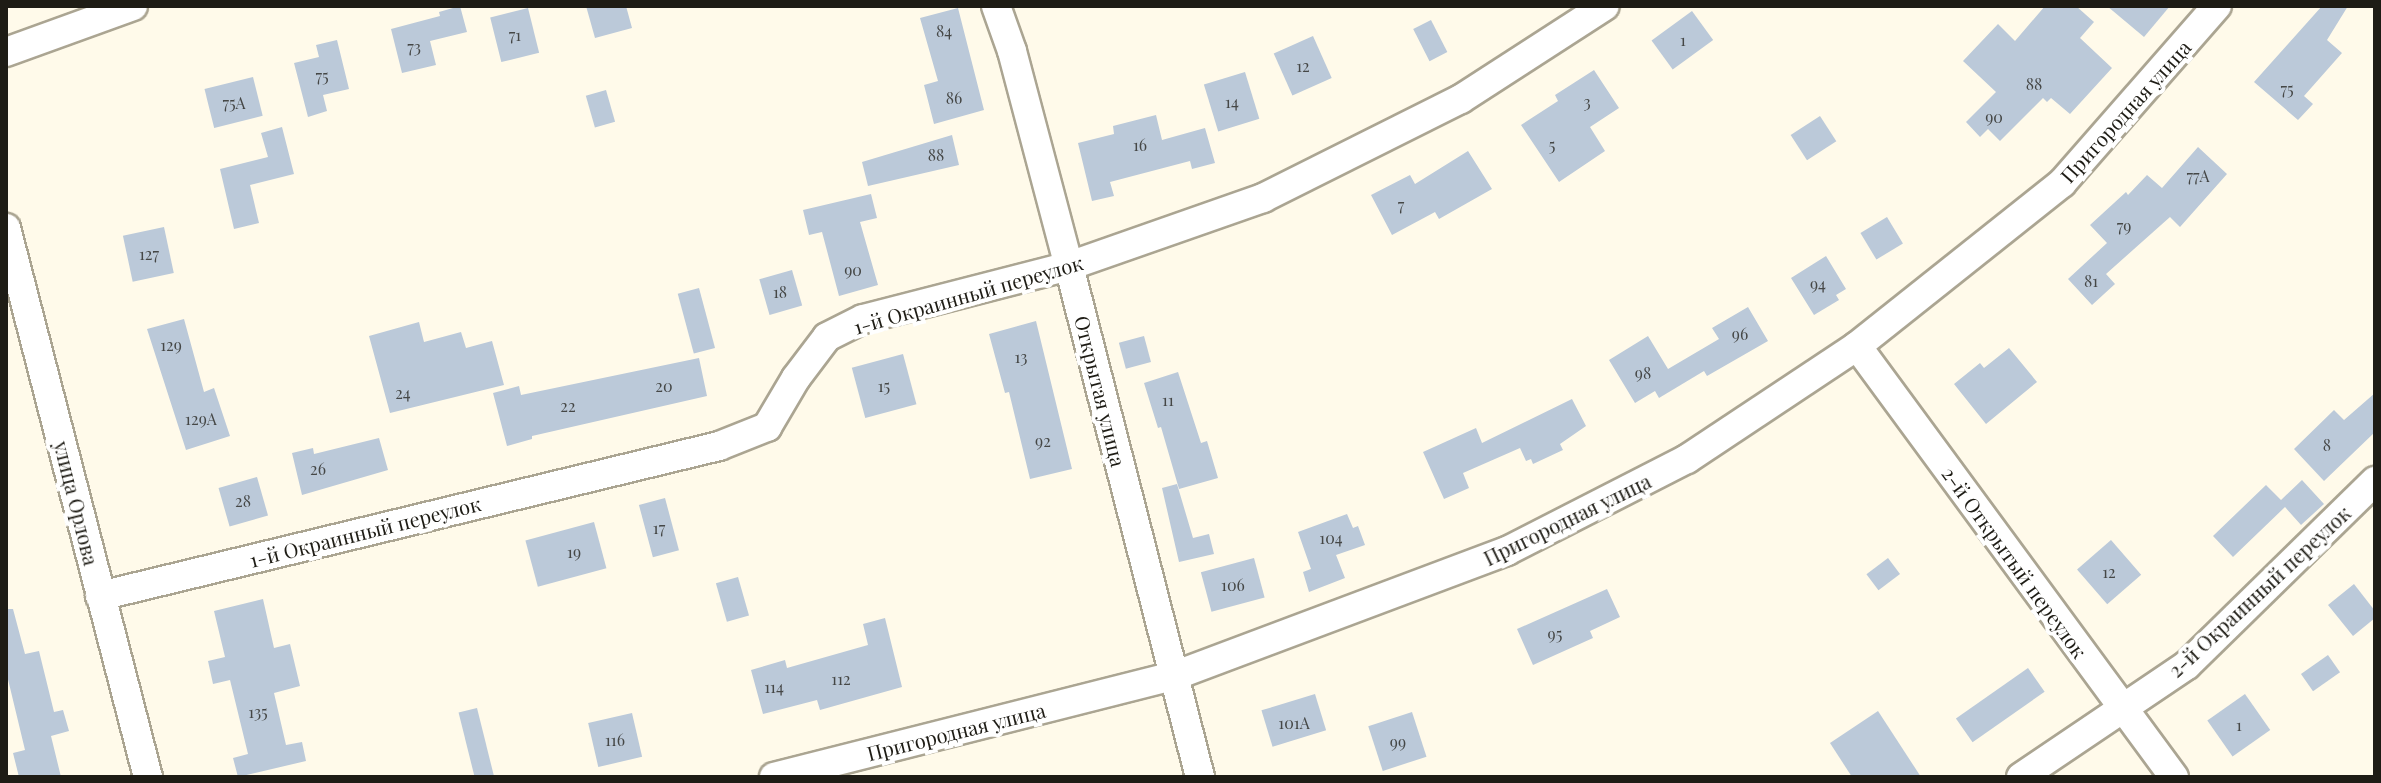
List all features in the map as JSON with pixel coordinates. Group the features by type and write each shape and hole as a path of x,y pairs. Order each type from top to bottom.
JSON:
{"street":[{"path":"6,52 133,6"},
{"name":"Открытая улица","path":"996,6 1012,51 1069,266 1200,777"},
{"name":"1-й Окраинный переулок","path":"100,596 719,446 767,427 796,378 827,337 863,319 1069,266 1263,198 1461,99 1605,6"},
{"name":"Пригородная улица","path":"774,777 1174,676 1507,551 1687,459 1857,346 2062,183 2217,6"},
{"name":"улица Орлова","path":"6,228 148,777"},
{"name":"2-й Открытый переулок","path":"1857,346 2174,777"},
{"name":"2-й Окраинный переулок","path":"2021,777 2187,665 2375,481"}],"building":[{"path":"460,6 467,32 430,41 436,65 402,73 391,29 440,16 439,12"},
{"path":"586,6 626,6 632,28 595,38"},
{"path":"2045,6 2076,6 2094,22 2080,38 2112,68 2070,114 2051,98 2047,102 2043,98 2000,141 1988,129 1980,137 1966,122 1996,92 1963,61 1998,24 2015,41"},
{"path":"2107,6 2170,6 2144,37"},
{"path":"2322,6 2348,6 2327,40 2342,53 2304,96 2313,104 2298,120 2254,82"},
{"path":"528,8 539,53 501,62 490,17"},
{"path":"958,8 984,110 934,124 924,85 938,81 920,18"},
{"path":"1692,11 1713,40 1673,70 1652,40"},
{"path":"1431,20 1447,52 1430,61 1413,29"},
{"path":"1313,36 1332,78 1292,96 1274,53"},
{"path":"337,40 349,89 323,95 327,111 308,117 294,63 319,57 316,45"},
{"path":"1594,70 1619,108 1590,127 1605,151 1559,182 1521,125 1558,101 1555,95"},
{"path":"1245,72 1259,119 1218,131 1204,85"},
{"path":"253,77 263,116 214,128 204,89"},
{"path":"606,90 615,122 595,128 586,96"},
{"path":"1156,115 1162,140 1205,128 1215,163 1192,169 1190,161 1110,182 1114,196 1092,201 1078,143 1114,134 1113,126"},
{"path":"1820,116 1836,141 1807,160 1791,135"},
{"path":"282,127 294,174 250,185 259,223 234,229 220,169 268,157 261,133"},
{"path":"952,135 959,165 868,186 862,162"},
{"path":"2198,147 2227,174 2180,227 2170,217 2106,274 2115,284 2092,305 2068,279 2107,243 2090,225 2126,192 2128,195 2147,175 2162,188"},
{"path":"1468,151 1492,189 1439,219 1435,212 1392,235 1371,195 1410,175 1415,184"},
{"path":"871,194 877,218 860,222 878,285 839,296 822,232 809,235 803,210"},
{"path":"1887,217 1903,244 1876,260 1860,233"},
{"path":"164,227 174,273 133,282 123,236"},
{"path":"1826,256 1846,289 1836,295 1839,300 1814,315 1791,278"},
{"path":"792,270 802,306 770,315 759,279"},
{"path":"699,288 715,348 694,354 678,294"},
{"path":"1748,307 1768,341 1707,376 1704,371 1659,398 1655,391 1635,403 1609,360 1648,336 1668,369 1719,339 1712,328"},
{"path":"184,319 204,392 214,388 230,436 186,450 147,329"},
{"path":"1036,321 1072,469 1030,479 1009,392 1005,393 989,334"},
{"path":"419,322 424,342 461,332 466,348 492,341 504,385 390,413 369,336"},
{"path":"1144,336 1151,362 1126,369 1119,343"},
{"path":"2009,348 2037,382 1986,424 1954,384 1980,363 1984,368"},
{"path":"903,354 916,404 865,418 852,368"},
{"path":"699,358 707,396 532,436 532,439 507,446 493,393 519,386 521,395"},
{"path":"1178,372 1201,443 1207,441 1218,478 1179,489 1144,383"},
{"path":"2375,393 2375,432 2324,481 2294,449 2334,410 2344,420"},
{"path":"1572,399 1586,426 1560,444 1563,450 1533,464 1531,459 1526,461 1520,448 1463,473 1469,488 1444,499 1423,452 1476,428 1482,443"},
{"path":"379,438 388,470 302,495 292,453 313,448 314,454"},
{"path":"257,477 268,515 230,526 219,488"},
{"path":"2302,480 2324,504 2301,525 2285,507 2233,557 2213,536 2266,485 2281,500"},
{"path":"1177,484 1193,538 1209,534 1214,554 1179,562 1162,488"},
{"path":"665,498 679,550 653,557 639,505"},
{"path":"1347,514 1353,528 1358,526 1365,545 1336,555 1345,578 1309,592 1303,572 1311,569 1298,532"},
{"path":"594,522 606,568 538,587 525,540"},
{"path":"2111,540 2141,575 2107,604 2077,570"},
{"path":"1254,558 1265,598 1211,612 1201,572"},
{"path":"1888,558 1900,574 1878,590 1866,574"},
{"path":"738,577 749,615 727,622 716,583"},
{"path":"2354,584 2375,611 2375,618 2353,636 2328,605"},
{"path":"1607,589 1620,617 1590,631 1593,638 1533,665 1517,629"},
{"path":"263,599 274,648 290,644 300,686 274,693 286,745 302,742 306,761 238,777 233,758 248,754 230,680 213,684 208,661 225,657 214,611"},
{"path":"6,609 13,609 25,654 39,651 54,712 63,710 69,731 51,736 61,777 19,777 13,753 25,750 6,671"},
{"path":"885,618 902,687 820,710 817,700 763,714 751,670 785,660 787,668 868,645 863,624"},
{"path":"2328,655 2340,672 2313,691 2301,674"},
{"path":"2028,668 2045,692 1973,742 1956,718"},
{"path":"1315,694 1326,730 1273,747 1261,710"},
{"path":"2245,694 2270,730 2233,756 2207,720"},
{"path":"477,708 494,777 475,777 459,713"},
{"path":"1878,711 1921,777 1852,777 1830,743"},
{"path":"1412,712 1427,757 1383,771 1368,726"},
{"path":"632,713 642,757 598,767 588,723"}]}
